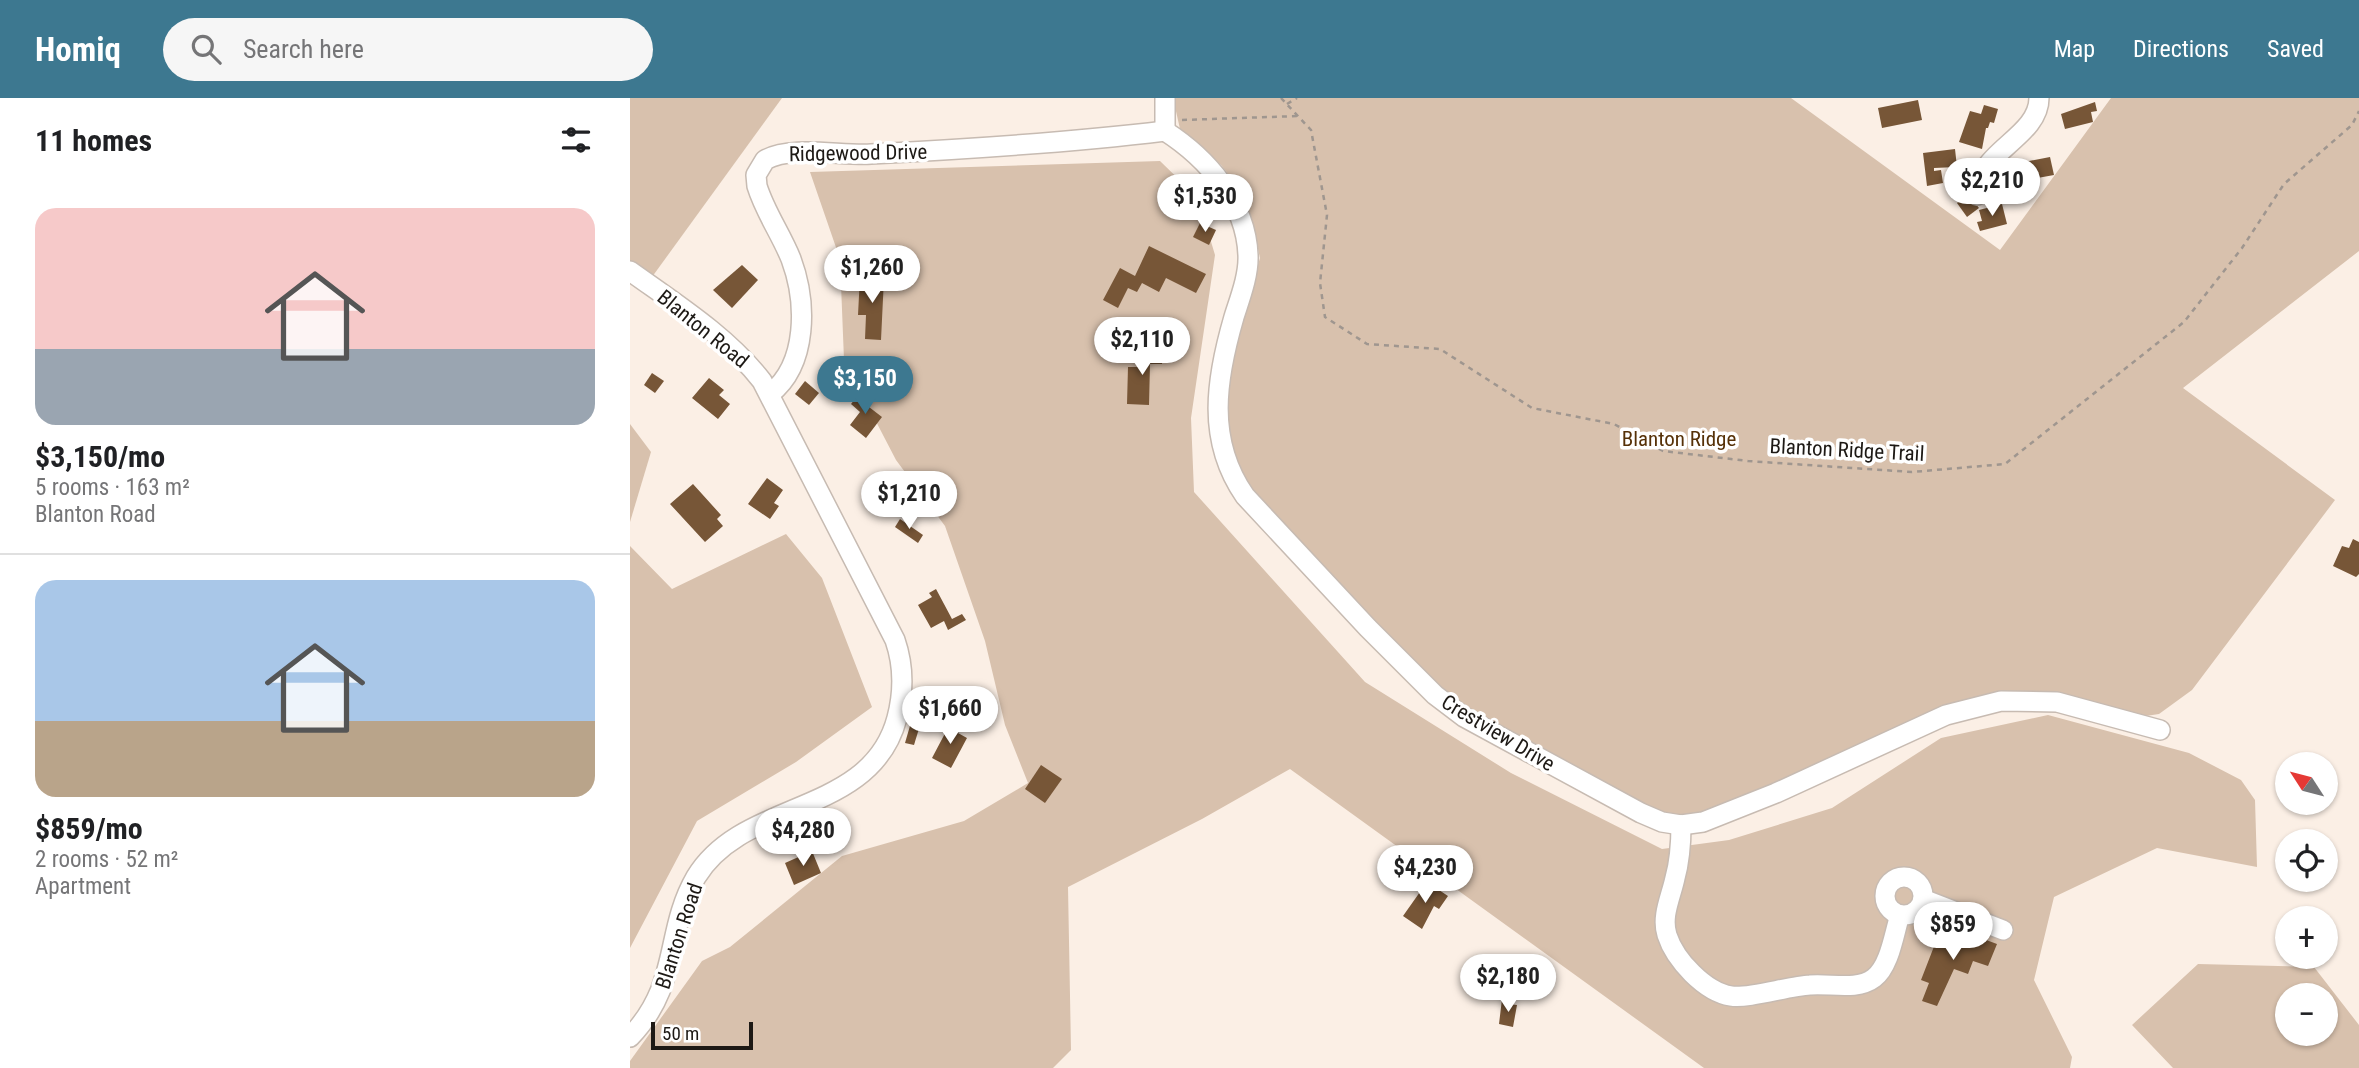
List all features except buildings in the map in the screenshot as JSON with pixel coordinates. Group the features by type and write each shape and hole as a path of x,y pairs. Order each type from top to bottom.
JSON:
{"street":[{"path":"1165,98 1166,125"},
{"path":"1977,195 1982,189 1985,169 2034,117 2039,98"},
{"name":"Ridgewood Drive","path":"770,394 784,383 795,363 801,319 792,263 757,186 756,176 765,160 788,153 863,155 981,149 1166,125"},
{"name":"Crestview Drive","path":"1166,125 1217,177 1229,197 1246,239 1249,257 1221,363 1218,404 1220,442 1225,460 1245,496 1414,676 1464,718 1641,813 1662,822 1681,825 1703,822 1776,793 1946,715 2001,701 2057,702 2160,730"},
{"name":"Blanton Road","path":"630,271 720,338 747,362 770,394 895,640 903,673 899,710 889,742 880,756 855,779 745,832 714,855 697,877 688,895 666,982 649,1015 630,1037"},
{"path":"1681,825 1679,858 1665,916 1667,935 1685,964 1709,986 1723,994 1746,996 1788,986 1861,984 1873,979 1882,969 1900,915"},
{"path":"1906,877 1918,882 1924,893 1923,900 1917,910 1900,915 1886,902 1886,890 1894,880 1906,877"},
{"path":"1923,900 2003,930"}],"path":[{"name":"Blanton Ridge Trail","path":"1281,98 1311,130 1327,215 1320,283 1325,317 1367,344 1440,349 1532,408 1614,424 1663,451 1748,461 1912,472 2006,464 2184,322 2242,248 2284,184 2352,125 2359,111"},
{"path":"1287,104 1297,98"},
{"path":"1166,125 1298,116"}],"green space":[{"path":"630,98 782,98 652,277 630,261"},
{"name":"Blanton Ridge","path":"1173,98 1791,98 2000,250 2111,98 2359,98 2359,251 2183,388 2335,500 2192,690 2159,714 2139,717 2064,697 2012,691 1978,696 1722,808 1695,817 1658,814 1476,717 1416,666 1239,477 1225,426 1230,359 1260,258 1251,217 1236,184 1221,165 1180,129"},
{"path":"1160,161 1198,198 1215,255 1191,418 1194,492 1365,682 1511,773 1662,849 1729,840 1832,808 1941,738 2048,715 2189,753 2241,780 2255,800 2257,867 2157,848 2054,897 2034,980 2072,1057 2070,1068 1704,1068 1290,769 1202,819 1068,887 1071,1050 1053,1068 630,1068 630,1061 702,961 730,947 842,856 964,821 1028,783 1005,725 985,641 945,526 896,460 844,360 840,259 810,172"},
{"path":"630,424 651,452 630,522"},
{"path":"786,534 822,578 872,707 796,762 697,821 630,948 630,546 672,589"},
{"path":"2198,964 2316,969 2326,983 2275,983 2275,1046 2338,1046 2338,998 2359,1025 2359,1068 2173,1068 2132,1025"}]}
